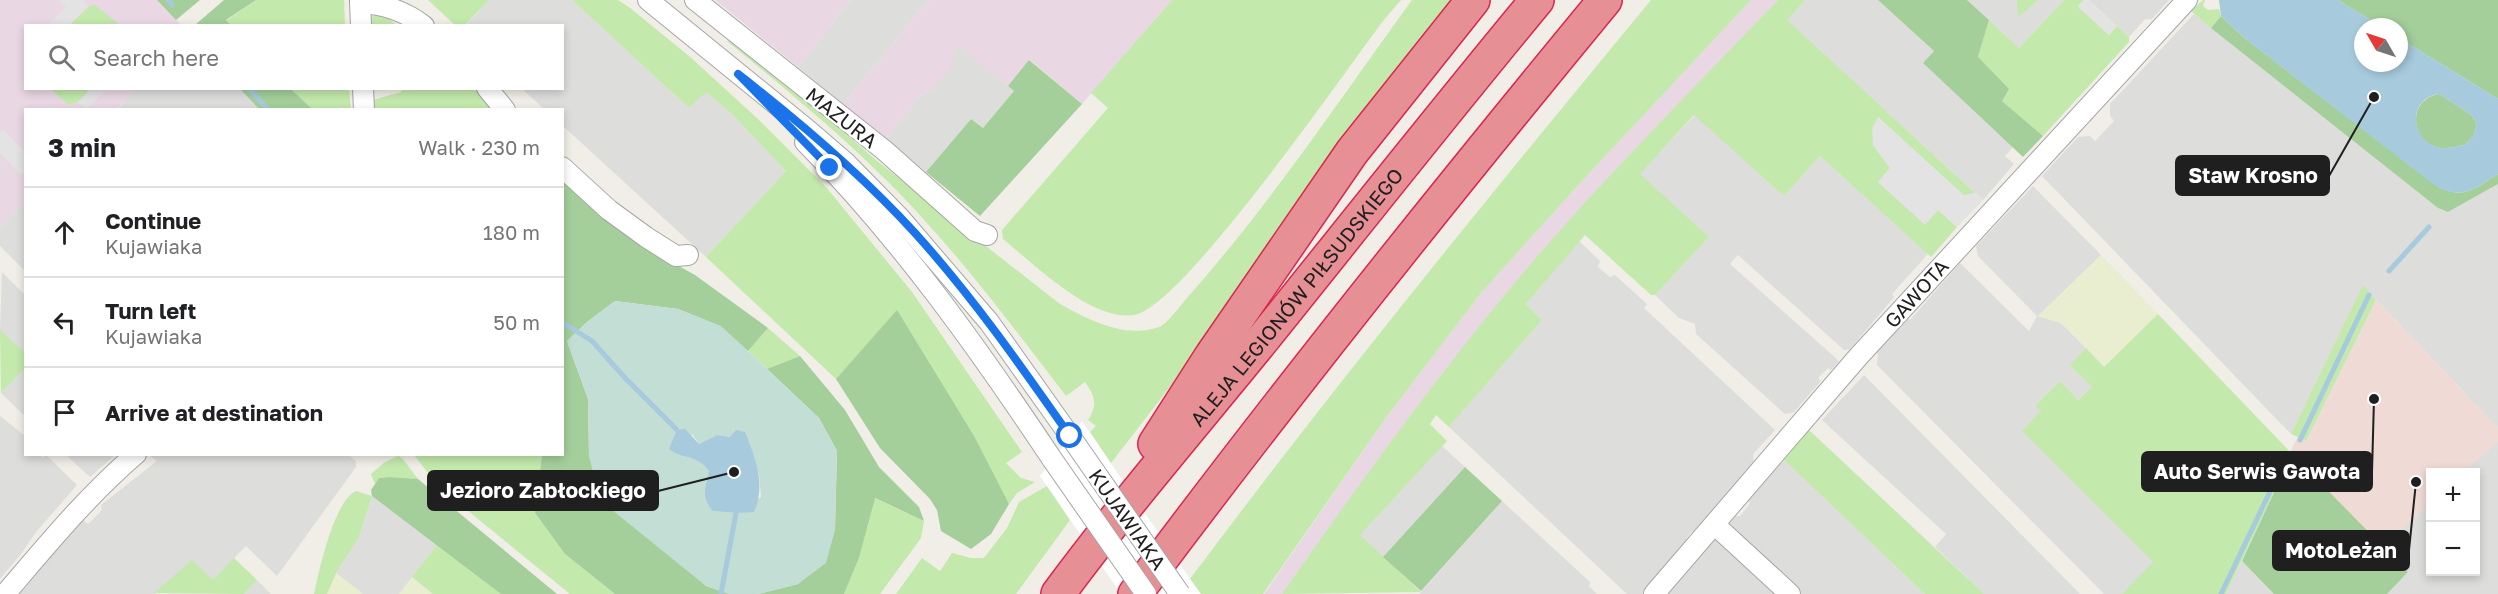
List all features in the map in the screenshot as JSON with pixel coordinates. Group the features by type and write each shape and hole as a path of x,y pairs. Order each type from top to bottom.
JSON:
{"highway":[{"path":"1100,539 1174,412 1352,152 1473,0"},
{"name":"ALEJA LEGIONÓW PIŁSUDSKIEGO","path":"1058,594 1100,539 1537,0"},
{"path":"1135,594 1235,462 1473,161 1605,0"}],"street":[{"name":"KUJAWIAKA","path":"648,0 845,162 914,232 989,322 1180,594"},
{"name":"MAZURA","path":"695,0 884,150 975,231 987,235"},
{"name":"GAWOTA","path":"1654,594 1872,340 2187,0"},
{"path":"361,24 360,2 394,9 413,17 422,24"},
{"name":"KUJAWIAKA","path":"738,74 830,168 910,261 954,318 1146,594"},
{"path":"363,90 364,108"},
{"path":"489,90 503,108"},
{"path":"564,169 609,210 646,237 676,256 688,255"},
{"path":"5,594 95,491 134,456"},
{"path":"1715,525 1790,594"}],"shaded area":[{"path":"0,0 157,0 180,24 24,24 24,90 135,90 118,108 24,108 24,203 0,228"},
{"path":"59,0 82,0 89,6 70,24 49,24 66,7"},
{"path":"489,0 572,0 689,108 706,91 731,113 786,171 706,257 564,127 564,108 543,108 523,90 564,90 564,24 467,24"},
{"path":"715,0 851,0 798,67"},
{"path":"851,0 929,0 843,104 798,67"},
{"path":"929,0 1172,0 1082,104 1030,60 1008,86 957,44 951,67 932,89 921,95 886,138 843,104"},
{"path":"1751,0 1778,0 1619,166 1498,303 1408,419 1282,594 1264,594 1385,419 1481,293"},
{"path":"1805,0 1878,0 1934,51 1923,63 2013,147 2005,156 2014,164 1983,200 1786,20"},
{"path":"1967,0 2064,0 2019,48"},
{"path":"2084,0 2089,0 2117,26 2109,35 2078,7"},
{"path":"2089,0 2169,0 2152,19 2145,19 2129,37"},
{"path":"2219,0 2338,0 2367,18 2354,18 2354,72 2408,72 2408,44 2498,99 2498,174 2469,191 2446,191 2437,187 2243,37 2221,16","holes":["2440,94 2470,114 2477,123 2474,135 2465,145 2441,148 2423,138 2418,130 2417,111 2421,103 2429,97"]},
{"path":"2194,14 2438,208 2448,212 2498,184 2498,428 2363,286 2291,434 2042,176 2078,137 2090,136 2095,141 2114,121 2110,116 2110,104"},
{"path":"957,43 1014,91 983,128 971,119 926,172 886,138 921,95 932,89"},
{"path":"89,90 106,90 87,108 78,102"},
{"path":"134,90 241,90 258,108 119,108"},
{"path":"1695,115 1784,196 1820,156 1928,254 1892,294 1894,297 1850,349 1844,350 1738,255 1734,259 1730,264 1839,361 1831,370 1828,368 1818,378 1821,381 1794,412 1785,414 1696,334 1695,324 1679,318 1655,295 1709,237 1639,174"},
{"path":"1878,117 1964,195 1975,193 1983,200 1957,227 1938,210 1925,225 1878,182 1890,168 1873,145 1872,128"},
{"path":"3,129 24,151 24,172 21,175 0,153 0,132"},
{"path":"2033,186 2101,255 2038,316 2061,323 2086,348 2071,365 2092,387 2078,400 2060,381 2035,406 2041,411 2023,431 2154,562 2122,594 2104,594 1877,365 1878,354 1874,350 1905,316 1910,320 1960,263 2029,331 2037,316 1978,256 1976,246"},
{"path":"24,203 24,270 0,246 0,228"},
{"path":"1579,241 1600,261 1598,267 1610,277 1615,275 1647,304 1644,308 1775,430 1753,454 1754,467 1697,534 1691,532 1686,539 1688,543 1642,594 1627,594 1449,427 1542,320 1526,304"},
{"path":"2,272 24,294 24,353 0,330"},
{"path":"2376,300 2498,428 2498,441 2468,468 2426,468 2426,507 2383,547 2290,452 2298,437 2306,441"},
{"path":"615,301 678,309 721,326 819,418 837,451 835,530 826,563 798,584 758,594 730,594 706,586 601,501 589,457 588,399 567,341","holes":["744,432 759,474 761,497 736,513 713,511 709,471 695,458 687,455 692,434 699,444 717,435 730,437"]},
{"path":"24,369 24,415 1,393"},
{"path":"1864,375 2080,594 1984,594 1935,547 1946,534 1822,420"},
{"path":"0,416 24,435 24,456 43,458 47,456 77,485 36,532 0,579"},
{"path":"685,429 699,444 717,435 730,437 736,430 745,432 758,472 758,502 754,512 713,511 705,496 709,471 693,458 679,455 669,449 677,430"},
{"path":"2498,441 2498,594 2387,594 2408,572 2383,547 2426,507 2426,576 2480,576 2480,468 2468,468"},
{"path":"1442,446 1465,467 1383,557 1359,536"},
{"path":"67,456 114,456 90,477"},
{"path":"150,456 350,456 356,461 356,467 277,576 246,546 213,580 192,561 155,594 18,594 83,520 88,524 102,510 101,505 157,461"},
{"path":"1784,460 1925,594 1802,594 1727,524 1734,516 1740,516 1749,505 1749,499"},
{"path":"372,496 438,544 399,594 363,594 336,573 359,537"},
{"path":"1502,501 1590,582 1589,586 1597,594 1419,594"},
{"path":"1716,536 1778,594 1665,594"},
{"path":"2242,561 2274,594 2226,594"},
{"path":"257,580 271,594 244,594"}],"green space":[{"path":"157,0 200,0 176,20"},
{"path":"224,0 256,0 226,20 229,24 196,24"},
{"path":"256,0 344,0 345,24 228,24 226,21"},
{"path":"428,0 489,0 466,24 454,24"},
{"path":"572,0 618,0 630,8 689,56 758,119 826,187 912,292 1022,452 1006,463 1021,478 1035,482 1017,493 1009,504 897,311 836,379 706,257 786,171 731,113 706,92 689,108"},
{"path":"1172,0 1401,0 1383,21 1263,184 1188,273 1157,302 1134,315 1118,315 1100,310 1064,289 1003,239 1002,230 1108,108 1091,93"},
{"path":"1412,0 1456,0 1186,366 1111,463 1090,432 1096,426 1088,420 1094,401 1085,382 1066,396 967,270 904,198 840,136 727,41 739,40 877,161 1060,304 1108,326 1133,331 1163,325 1222,256 1306,148"},
{"path":"1651,0 1751,0 1481,293 1385,419 1263,594 1201,594 1190,579 1246,505 1417,286"},
{"path":"1778,0 1805,0 1787,20 1975,193 1964,196 1878,117 1873,145 1890,168 1878,182 1925,224 1938,210 1957,227 1931,257 1820,156 1784,196 1694,115 1640,174 1709,237 1655,295 1651,295 1585,235 1526,304 1542,320 1449,427 1436,415 1430,424 1447,441 1360,535 1421,592 1282,594 1387,447 1498,303 1600,187"},
{"path":"1878,0 1967,0 1989,20 1978,57 2009,89 2002,101 2043,136 2023,157 1923,63 1934,51"},
{"path":"2017,0 2038,0 2018,17"},
{"path":"2064,0 2084,0 2078,6 2109,35 2117,26 2129,37 2129,42 2043,136 2002,101 1978,57 1989,20 2019,48"},
{"path":"2205,0 2203,6 2208,10 2219,9 2221,16 2211,28 2191,11"},
{"path":"2338,0 2498,0 2498,99 2408,44 2408,18 2367,18"},
{"path":"95,5 119,24 71,24 89,6"},
{"path":"378,14 387,17 395,24 369,24 371,17"},
{"path":"2221,16 2243,37 2438,187 2447,191 2469,191 2498,174 2498,184 2448,212 2438,208 2211,28"},
{"path":"1029,60 1082,104 980,216 926,172 971,119 983,128 1014,91 1008,86"},
{"path":"51,90 89,90 78,102 69,105"},
{"path":"241,90 292,90 311,108 258,108"},
{"path":"292,90 349,90 351,108 311,108"},
{"path":"402,90 478,90 496,108 373,108 373,100"},
{"path":"2440,94 2470,114 2477,123 2474,135 2465,145 2441,148 2431,145 2418,130 2417,112 2421,104 2429,97"},
{"path":"564,177 675,264 695,275 768,328 748,351 720,326 678,309 615,301 567,341 588,399 589,457 706,586 730,594 615,594 565,554 535,513 542,456 564,456"},
{"path":"2101,255 2158,314 2104,367 2061,323 2038,316"},
{"path":"2363,285 2376,300 2306,441 2291,434"},
{"path":"897,310 974,436 1009,504 991,534 971,549 941,531 937,510 930,499 880,448 836,379"},
{"path":"2158,314 2292,454 2226,594 2122,594 2153,562 2022,431 2041,411 2035,406 2060,381 2078,400 2092,387 2070,365 2086,348 2104,367"},
{"path":"768,328 800,356 767,369 748,351"},
{"path":"0,330 24,352 24,369 1,393"},
{"path":"800,356 845,410 879,467 919,507 924,521 875,498 859,558 844,594 758,594 798,584 835,530 837,451 819,418 767,369"},
{"path":"1809,430 1984,594 1925,594 1784,460"},
{"path":"2292,454 2408,572 2387,594 2274,594 2242,561"},
{"path":"398,456 418,479 379,478 375,484 371,474 385,462"},
{"path":"415,456 542,456 535,513 565,554 615,594 570,594 440,488"},
{"path":"1465,467 1502,501 1421,591 1383,557"},
{"path":"379,478 418,479 557,594 501,594 372,496 371,490"},
{"path":"1047,486 1070,520 1016,594 896,594 922,558 940,571 952,553 971,558 984,558 1007,528 1019,502"},
{"path":"356,491 372,496 359,537 336,573 327,594 314,594 334,522 348,497"},
{"path":"874,498 924,521 921,538 880,594 844,594 859,558"},
{"path":"438,544 501,594 433,594 412,577"},
{"path":"234,558 257,580 244,594 154,593 192,560 213,580"},
{"path":"336,573 363,594 327,594"},
{"path":"412,577 433,594 399,594"}],"pier":[{"path":"1082,421 1201,594 1121,594 1040,476"}],"waterway":[{"path":"168,0 172,5"},
{"path":"251,90 266,108"},
{"path":"2389,271 2429,227"},
{"path":"2300,440 2369,295"},
{"path":"564,323 592,341 677,430"},
{"path":"2221,594 2288,454"},
{"path":"721,594 736,513"}],"place":[{"name":"Staw Krosno","path":"2374,97"},
{"name":"Auto Serwis Gawota","path":"2374,399"},
{"name":"Jezioro Zabłockiego","path":"734,472"},
{"name":"MotoLeżan","path":"2416,482"}],"route":[{"path":"830,168 738,74 845,162 914,232 989,322 1070,436"}]}
